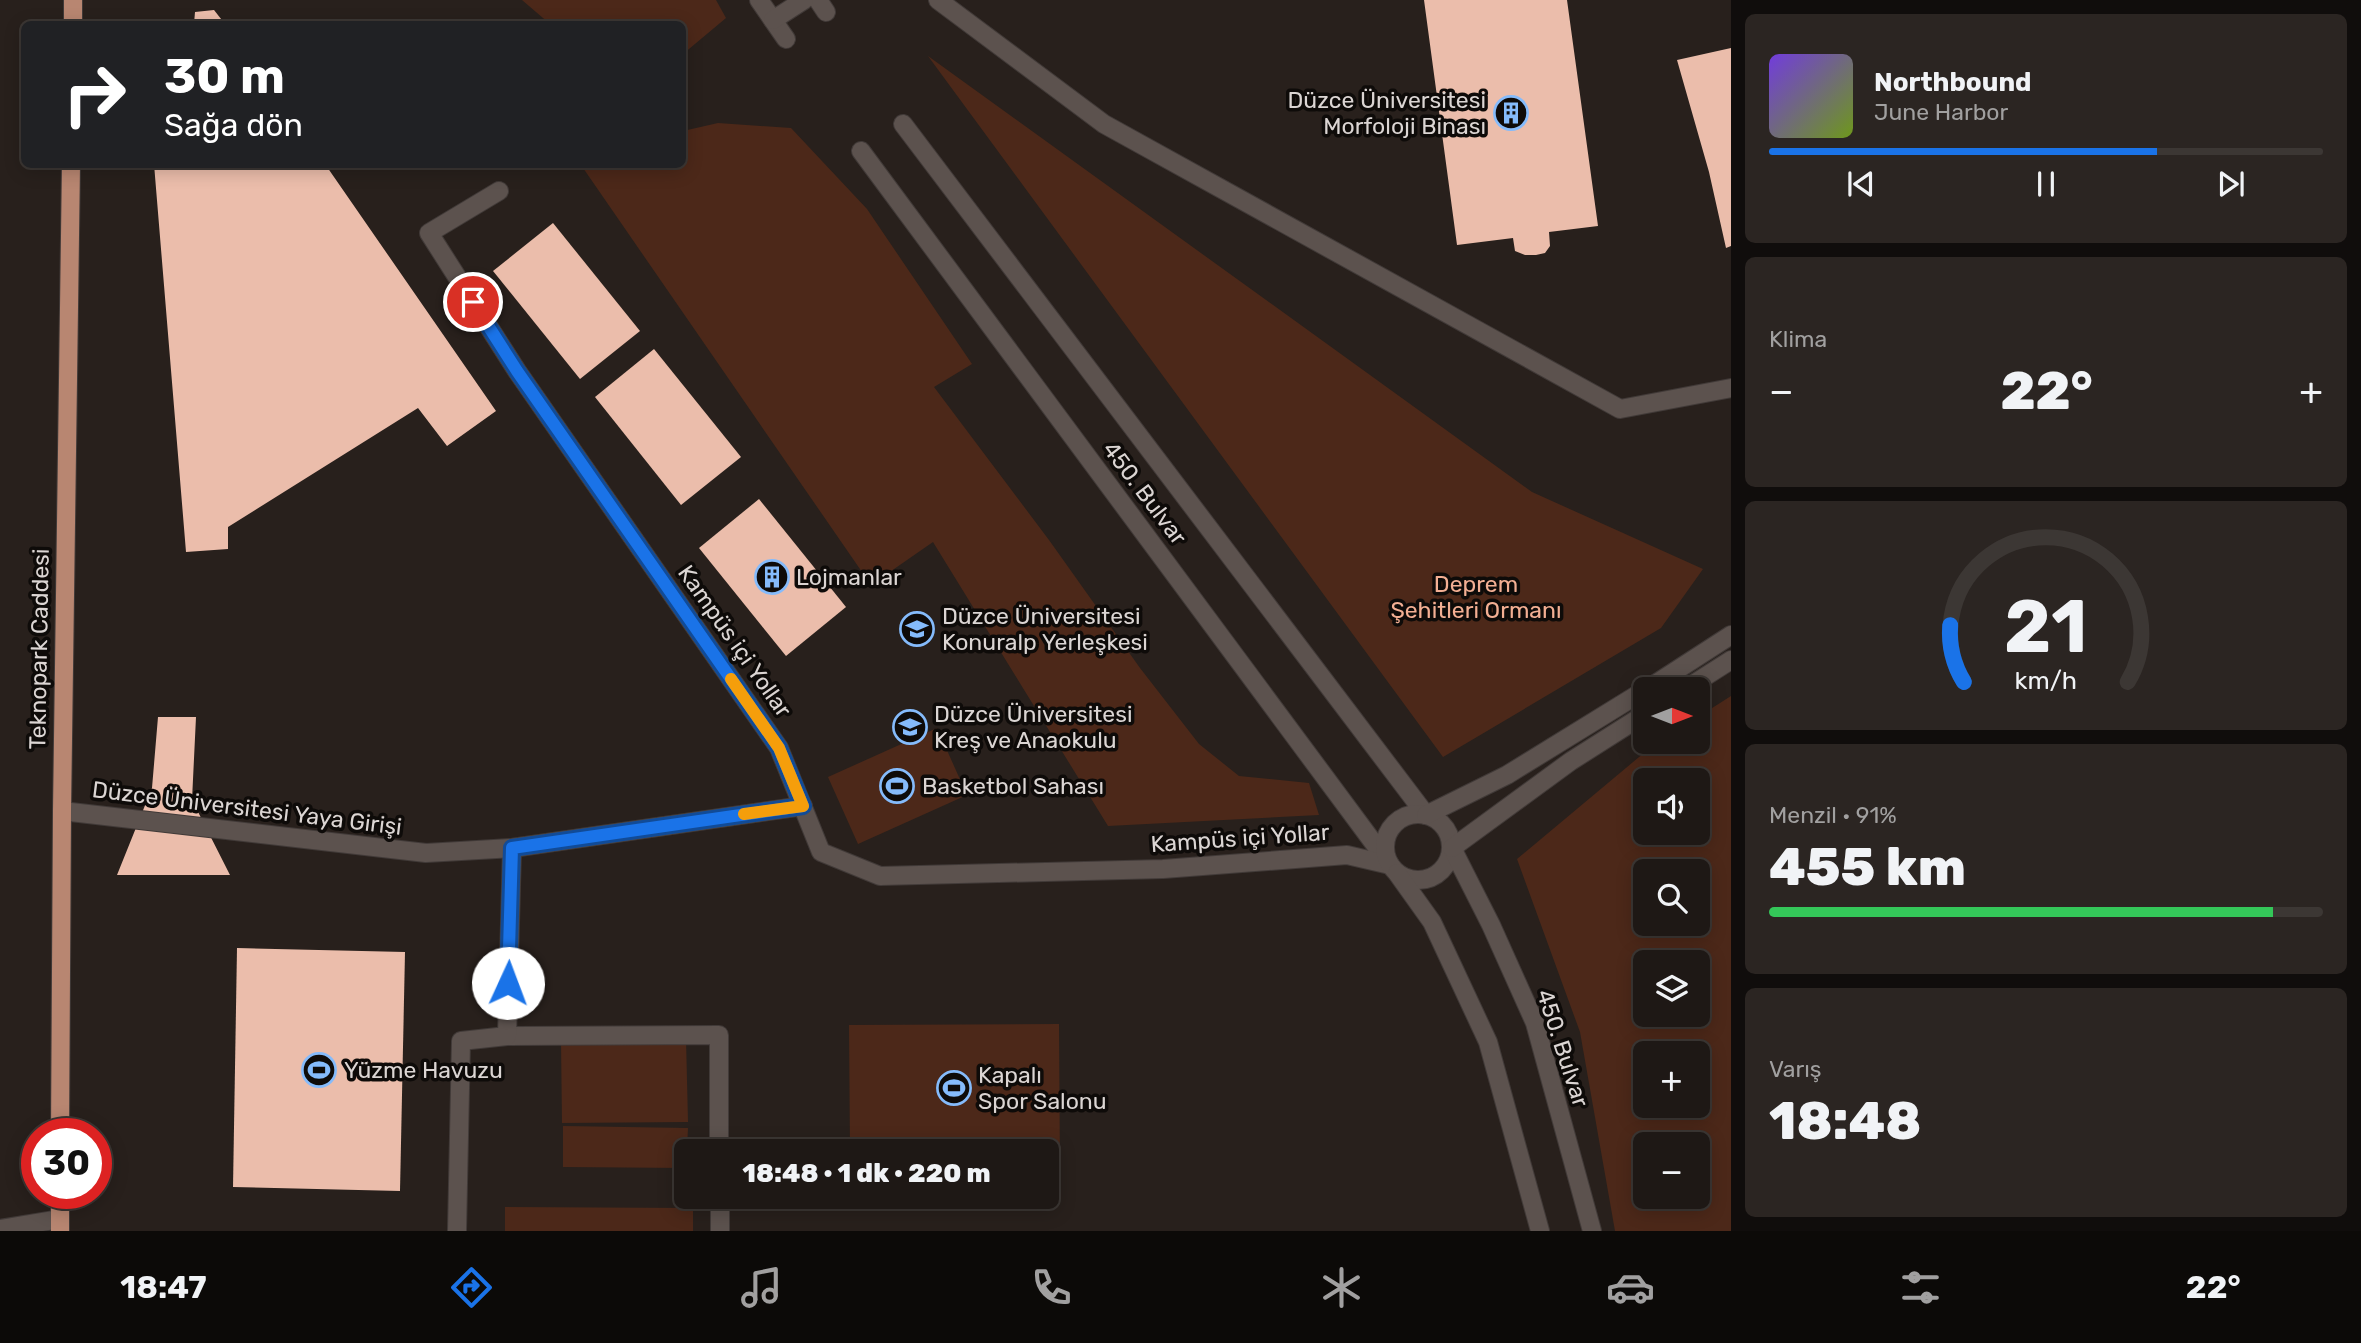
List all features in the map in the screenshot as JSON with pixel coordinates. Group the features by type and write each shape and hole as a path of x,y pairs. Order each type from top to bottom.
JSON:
{"main road":[{"path":"73,0 73,21"},
{"name":"Teknopark Caddesi","path":"60,1118 71,168"}],"street":[{"path":"759,0 786,39"},
{"path":"773,20 804,0"},
{"path":"938,0 1104,124 1620,409 1731,388"},
{"name":"450. Bulvar","path":"903,124 1426,815"},
{"name":"450. Bulvar","path":"861,151 1432,922 1488,1042 1540,1231"},
{"name":"Kampüs içi Yollar","path":"499,191 429,233 517,371 779,748 821,852 880,876 1163,869 1347,855 1393,869"},
{"path":"1665,677 1731,635"},
{"path":"1704,677 1731,660"},
{"path":"1426,815 1507,775 1633,697"},
{"path":"1452,848 1571,761 1633,722"},
{"name":"Düzce Üniversitesi Yaya Girişi","path":"62,811 426,853 512,848 803,806"},
{"path":"1415,814 1437,819 1445,827 1452,848 1450,859 1437,876 1416,881 1406,879 1393,869 1385,845 1394,824 1415,814"},
{"path":"507,1037 512,848"},
{"name":"450. Bulvar","path":"1452,848 1492,925 1535,1023 1591,1231"},
{"path":"457,1231 461,1041 507,1037 719,1035 719,1139"},
{"path":"720,1209 720,1231"},
{"path":"0,1228 60,1225"}],"green space":[{"path":"522,0 716,0 726,18 686,51 686,21 546,21"},
{"name":"Deprem Şehitleri Ormanı","path":"928,56 1532,492 1703,569 1661,628 1443,757"},
{"path":"718,123 791,128 867,209 972,364 934,387 1049,540 1140,668 1199,744 1239,776 1309,783 1319,815 1108,826 933,542 871,585 583,168 686,168 686,130"},
{"path":"1731,696 1731,1231 1615,1231 1580,1032 1517,859 1643,754 1710,754 1710,709"},
{"name":"Basketbol Sahası","path":"937,728 967,795 858,844 828,777"},
{"name":"Kapalı Spor Salonu","path":"1059,1024 1060,1172 1059,1139 850,1139 849,1025"},
{"path":"686,1039 688,1122 562,1123 561,1040"},
{"path":"563,1126 688,1128 687,1139 674,1139 674,1168 563,1167"},
{"path":"505,1207 693,1209 693,1231 505,1231"}],"building":[{"name":"Düzce Üniversitesi Morfoloji Binası","path":"1424,0 1567,0 1598,226 1549,232 1550,246 1545,253 1536,255 1515,251 1513,238 1457,245"},
{"path":"214,10 223,21 194,21 195,12"},
{"path":"1731,48 1731,246 1726,248 1709,172 1677,60"},
{"path":"154,168 328,168 496,411 447,446 418,408 228,527 228,549 186,552"},
{"path":"553,223 640,331 580,379 493,271"},
{"path":"654,349 741,457 681,505 595,397"},
{"name":"Lojmanlar","path":"759,499 846,607 786,656 699,548"},
{"path":"158,717 196,717 192,800 230,875 117,875 152,788"},
{"name":"Yüzme Havuzu","path":"237,948 405,952 400,1191 233,1187"}],"slow traffic":[{"path":"731,679 779,748 803,806 744,814"}],"place":[{"name":"Düzce Üniversitesi Morfoloji Binası","path":"1511,113"},
{"name":"Lojmanlar","path":"772,577"},
{"name":"Düzce Üniversitesi Konuralp Yerleşkesi","path":"917,629"},
{"name":"Düzce Üniversitesi Kreş ve Anaokulu","path":"910,727"},
{"name":"Basketbol Sahası","path":"897,786"},
{"name":"Yüzme Havuzu","path":"319,1070"},
{"name":"Kapalı Spor Salonu","path":"954,1088"}],"route":[{"path":"473,302 517,371 779,748 803,806 512,848 508,983"}]}
